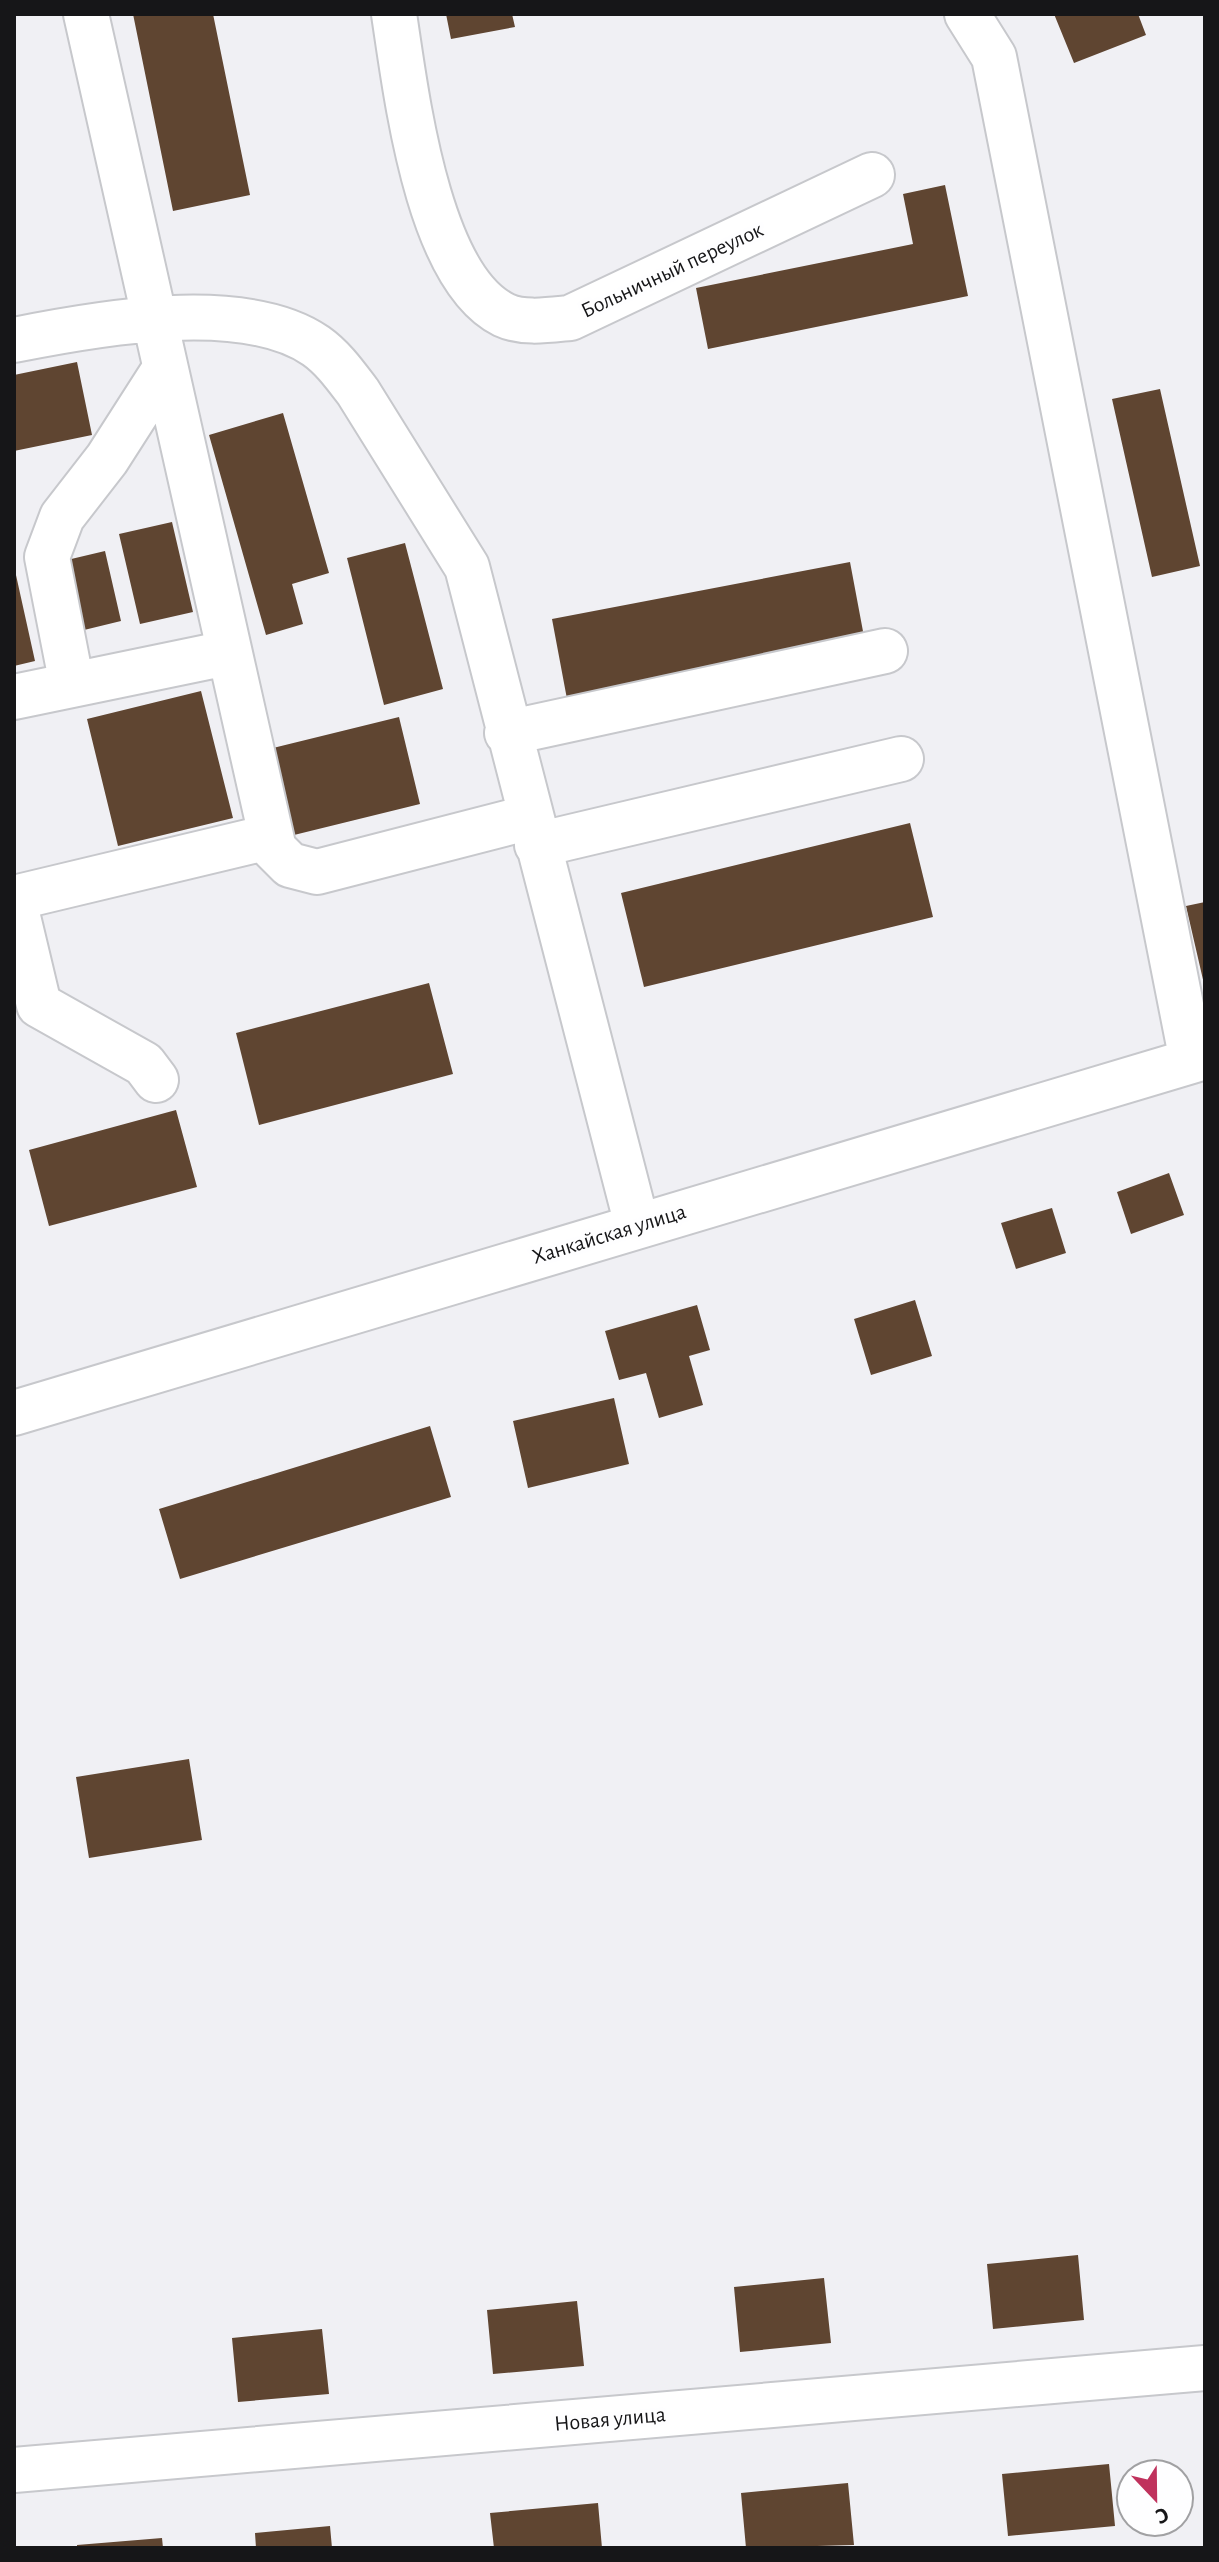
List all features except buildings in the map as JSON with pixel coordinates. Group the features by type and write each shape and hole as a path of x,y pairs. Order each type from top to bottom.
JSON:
{"street":[{"path":"86,14 269,837 274,849 290,865 317,872 901,759"},
{"name":"Больничный переулок","path":"394,14 414,143 453,259 473,292 505,315 536,321 570,318 872,175"},
{"path":"967,14 994,57 1199,1059"},
{"path":"14,340 103,322 203,318 253,323 315,345 339,367 467,567 507,733 637,1225"},
{"path":"72,685 47,557 62,517 107,459 164,370"},
{"path":"507,733 885,651"},
{"path":"14,697 227,653"},
{"path":"156,1080 144,1064 39,1005 14,899 269,837"},
{"name":"Ханкайская улица","path":"14,1413 1199,1059"},
{"name":"Новая улица","path":"14,2470 1205,2368"}]}
